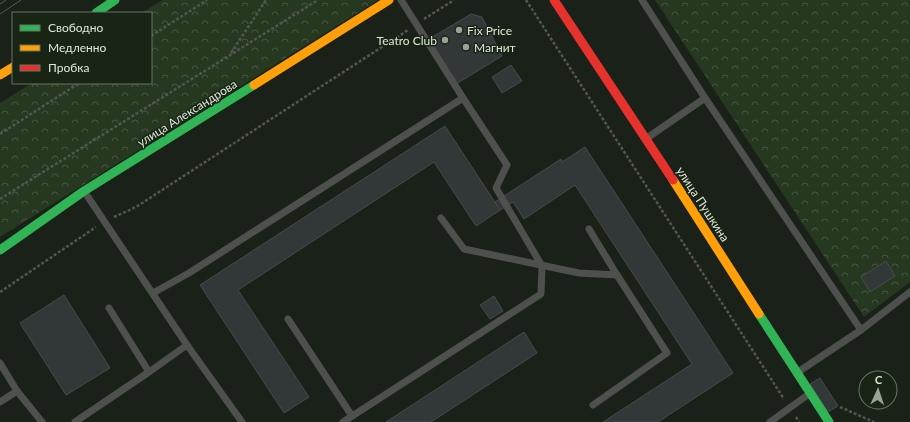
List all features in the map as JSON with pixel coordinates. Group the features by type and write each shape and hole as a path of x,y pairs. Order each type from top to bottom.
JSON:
{"street":[{"path":"97,12 115,0"},
{"name":"улица Александрова","path":"0,250 84,191 389,0"},
{"name":"улица Пушкина","path":"554,0 646,138 829,422"},
{"path":"0,76 12,68"}],"lane":[{"path":"343,422 541,294 542,266 496,188 507,165 462,98 401,0"},
{"path":"642,0 705,98 861,330"},
{"path":"153,293 189,273 462,98"},
{"path":"646,138 705,98"},
{"path":"84,191 187,345 242,422"},
{"path":"441,218 464,249 580,273 617,275"},
{"path":"589,229 667,353 592,405"},
{"path":"798,372 861,330 910,292"},
{"path":"110,308 149,372"},
{"path":"288,319 352,416"},
{"path":"75,422 187,345"},
{"path":"0,364 17,391 42,422"},
{"path":"0,402 17,391"},
{"path":"770,422 811,393"}],"path":[{"path":"152,35 207,0"},
{"path":"229,56 266,0"},
{"path":"0,199 318,0"},
{"path":"0,292 104,221 136,207 454,0"},
{"path":"526,0 799,422"},
{"path":"0,134 77,84"}],"green space":[{"path":"162,0 378,0 0,237 0,103 30,84 152,84 152,12 144,12"},
{"path":"655,0 910,0 910,282 864,317"}],"building":[{"name":"Магнит","path":"471,14 482,17 502,56 456,84 429,39"},
{"path":"511,65 522,81 502,93 492,77"},
{"path":"445,126 500,210 476,226 434,162 238,290 309,397 284,413 200,285"},
{"path":"585,147 733,373 658,422 603,422 692,364 575,185 524,219 513,202 500,210 495,202 561,159 562,162"},
{"path":"886,261 895,276 870,292 861,277"},
{"path":"64,295 110,368 66,395 20,323"},
{"path":"494,296 503,311 490,319 480,305"},
{"path":"524,332 537,353 431,422 386,422"},
{"path":"820,378 838,406 828,412 810,384"}],"tram line":[{"path":"0,4 6,0"},
{"path":"0,14 21,0"}],"traffic: fast":[{"path":"97,12 115,0"},
{"path":"0,250 84,191 254,85"},
{"path":"759,314 829,422"}],"traffic: slow":[{"path":"254,85 389,0"},
{"path":"0,75 12,68"},
{"path":"673,180 759,314"}],"traffic: jam":[{"path":"554,0 673,180"}],"place":[{"name":"Fix Price","path":"459,30"},
{"name":"Teatro Club","path":"445,40"},
{"name":"Магнит","path":"466,47"}]}
